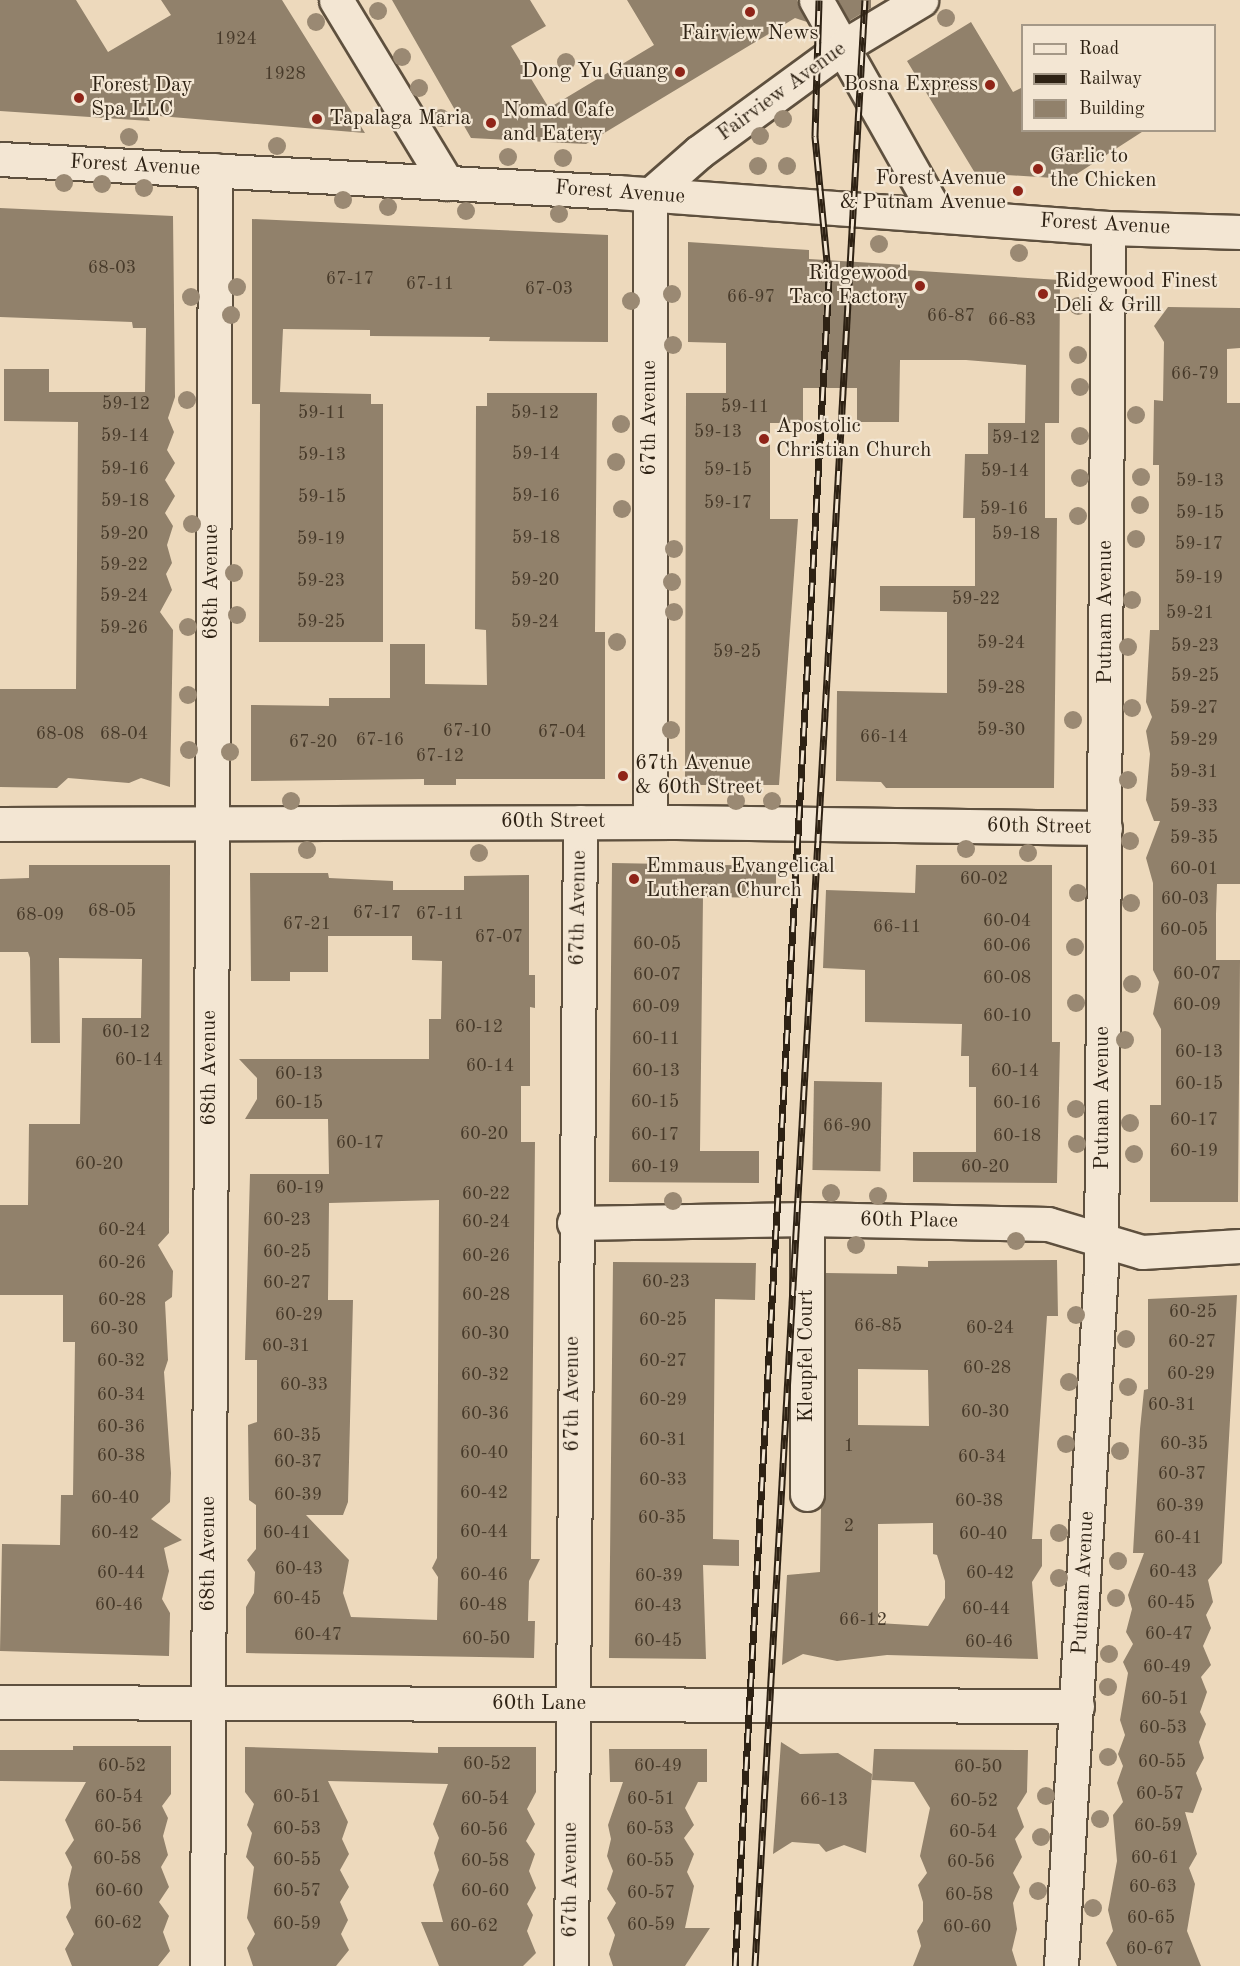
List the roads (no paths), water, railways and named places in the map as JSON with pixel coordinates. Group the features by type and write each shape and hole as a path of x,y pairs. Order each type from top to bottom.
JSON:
{"street":[{"path":"336,0 447,183"},
{"path":"816,0 844,46 936,213"},
{"name":"Fairview Avenue","path":"650,195 699,152 844,46 921,0"},
{"name":"Forest Avenue","path":"0,159 650,195 936,213 1108,228 1240,232"},
{"name":"68th Avenue","path":"207,1966 215,170"},
{"name":"67th Avenue","path":"650,195 650,822"},
{"name":"Putnam Avenue","path":"1061,1966 1101,1239 1106,828 1108,228"},
{"name":"67th Avenue","path":"571,1966 574,1223 580,822"},
{"name":"60th Street","path":"0,824 650,822 1106,828"},
{"name":"60th Place","path":"574,1223 807,1219 1048,1224 1142,1251 1240,1246"},
{"name":"Kleupfel Court","path":"807,1219 807,1494"},
{"name":"60th Lane","path":"0,1702 1077,1706"}],"railway":[{"path":"735,1966 829,282 815,136 819,0"},
{"path":"755,1966 865,0"}],"place":[{"name":"Fairview News","path":"750,12"},
{"name":"Dong Yu Guang","path":"680,72"},
{"name":"Bosna Express","path":"990,85"},
{"name":"Forest Day Spa LLC","path":"79,98"},
{"name":"Tapalaga Maria","path":"317,119"},
{"name":"Nomad Cafe and Eatery","path":"491,123"},
{"name":"Garlic to the Chicken","path":"1038,169"},
{"name":"Forest Avenue & Putnam Avenue","path":"1018,191"},
{"name":"Ridgewood Taco Factory","path":"920,286"},
{"name":"Ridgewood Finest Deli & Grill","path":"1043,294"},
{"name":"Apostolic Christian Church","path":"764,439"},
{"name":"67th Avenue & 60th Street","path":"623,776"},
{"name":"Emmaus Evangelical Lutheran Church","path":"634,879"}]}
